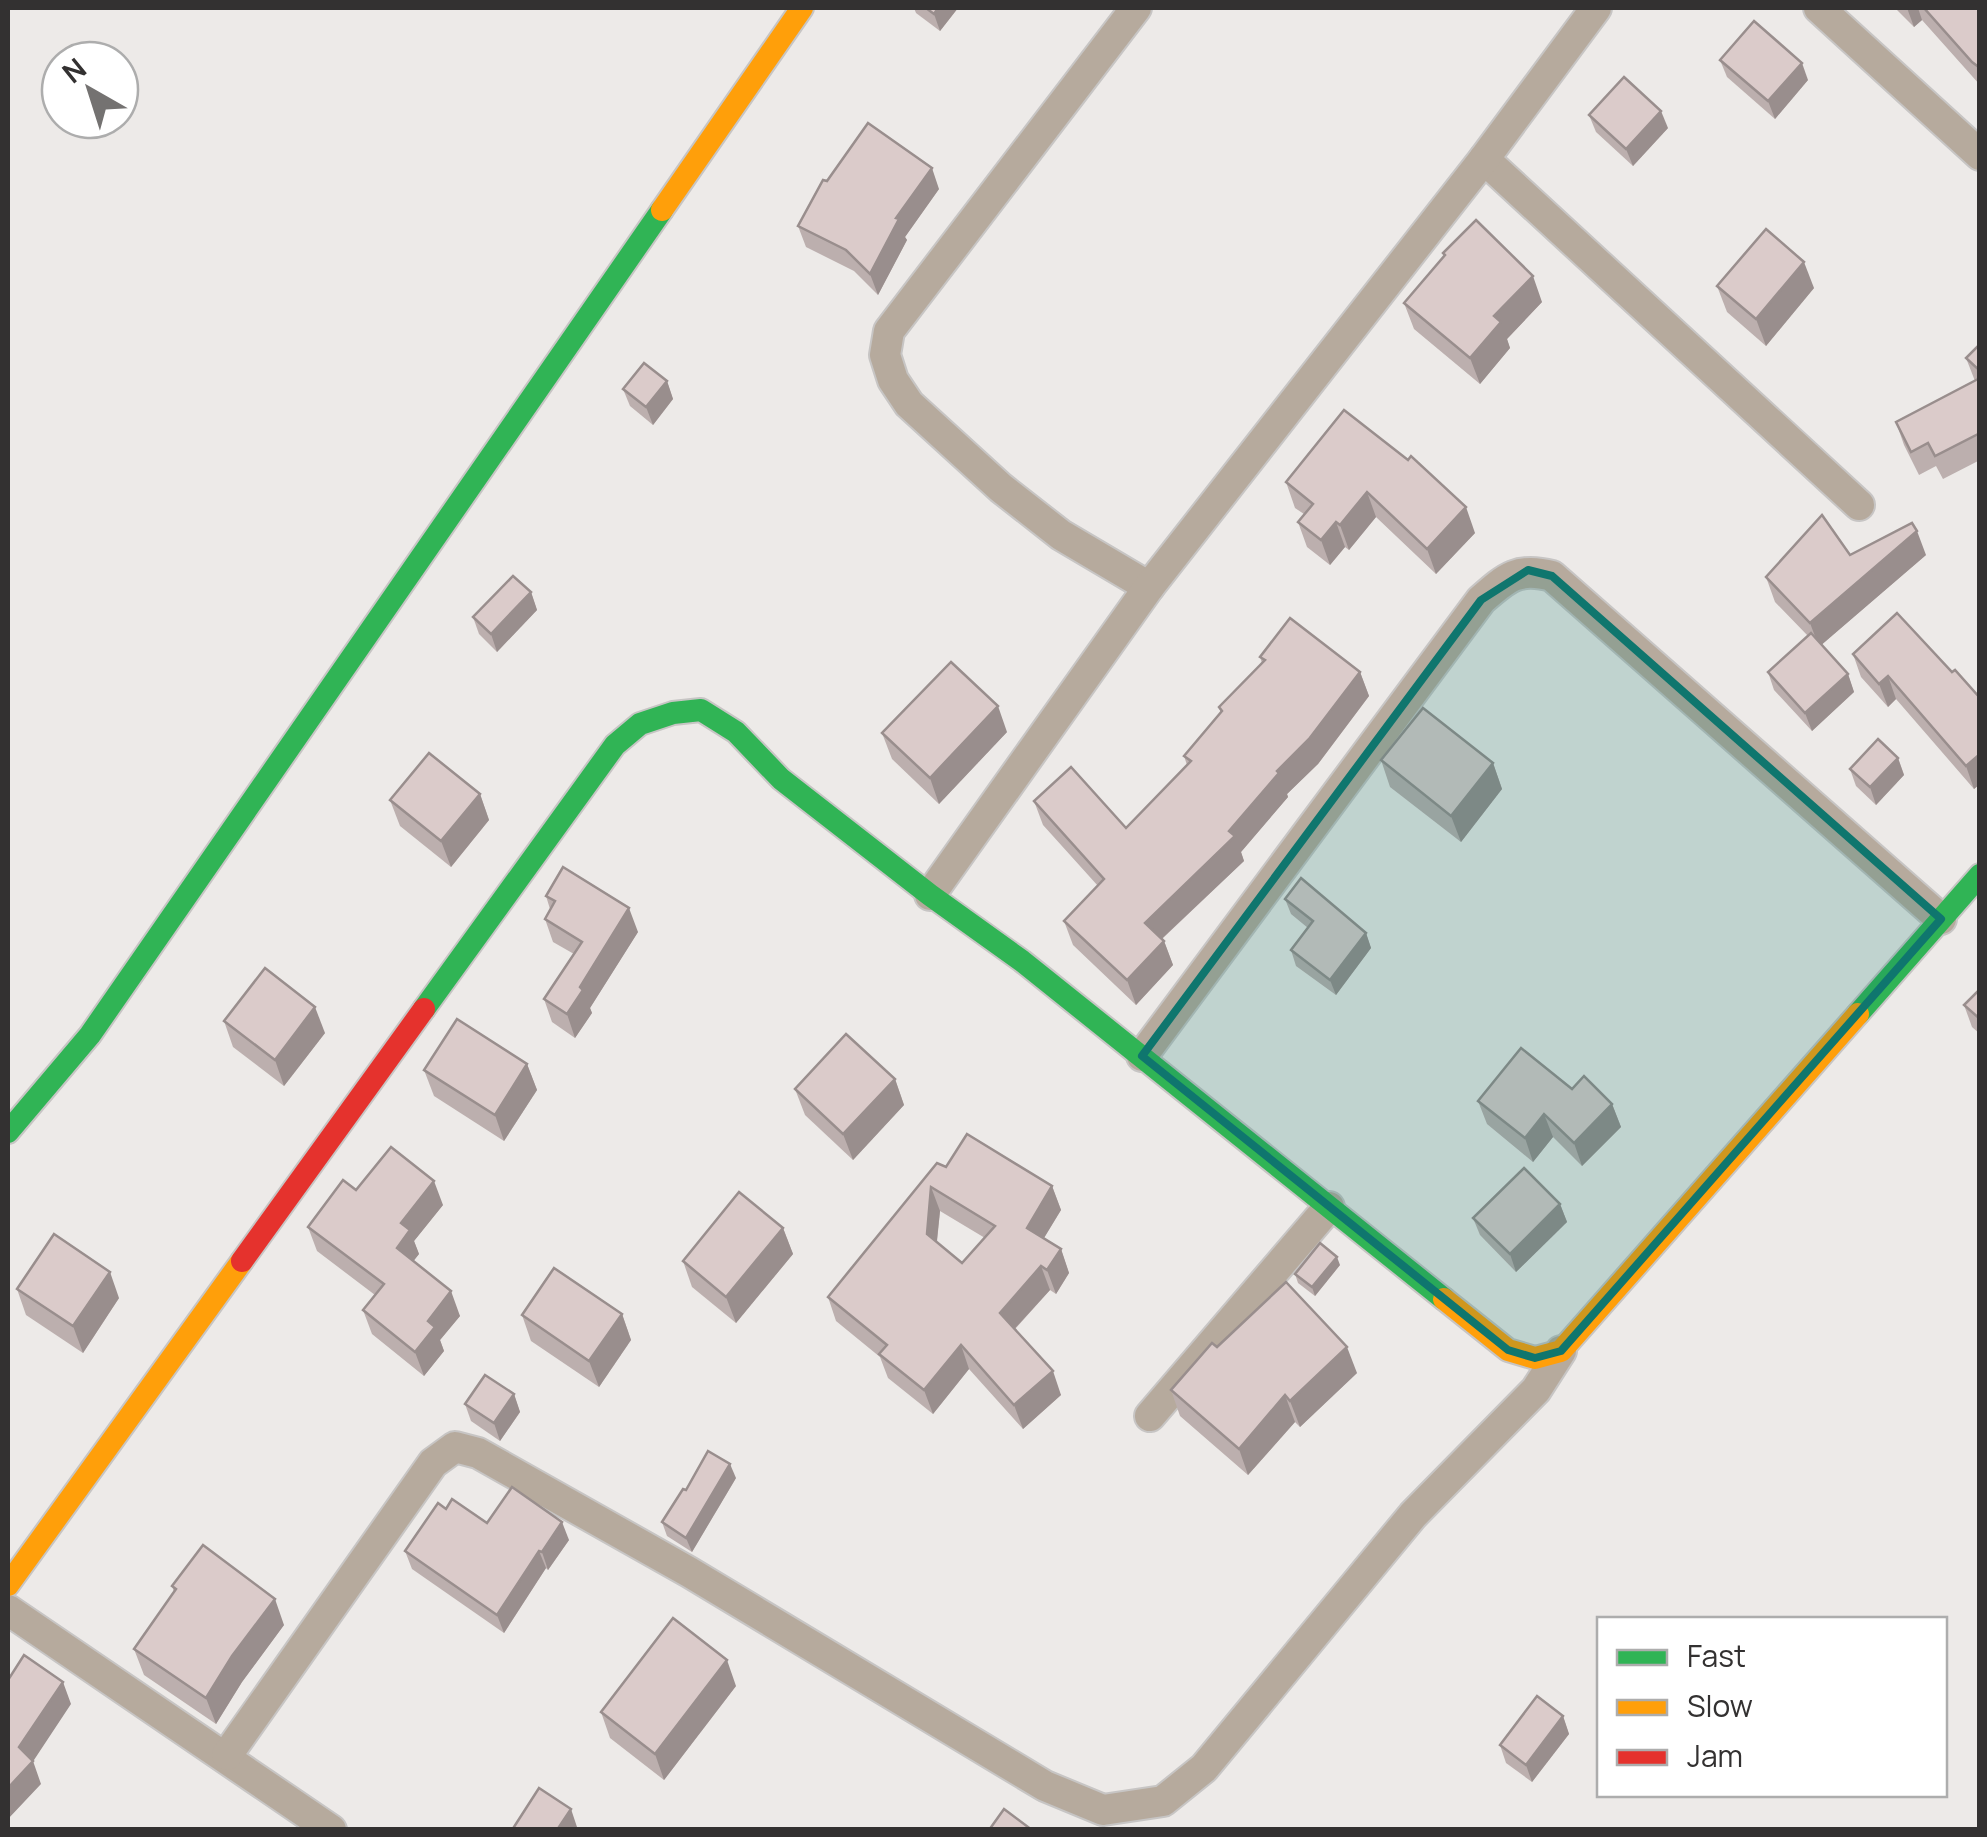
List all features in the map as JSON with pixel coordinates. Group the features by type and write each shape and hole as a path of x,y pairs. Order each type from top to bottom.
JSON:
{"street":[{"path":"8,1132 90,1035 802,8"},
{"path":"1136,8 889,331 885,355 892,380 909,404 962,454 1062,535 1148,587"},
{"path":"930,895 1148,587 1484,158 1596,8"},
{"path":"1819,8 1980,155"},
{"path":"1484,158 1859,505"},
{"path":"1142,1056 1481,600 1503,580 1528,570 1552,576 1941,919"},
{"path":"8,1585 615,746 640,724 673,713 701,710 736,732 781,778 930,895 1022,961 1508,1350 1535,1358 1561,1351"},
{"path":"226,1756 433,1463 455,1447 478,1453 688,1572 1045,1786 1103,1810 1162,1800 1204,1768 1414,1515 1536,1390 1561,1351 1980,876"},
{"path":"1150,1416 1329,1207"},
{"path":"8,1610 331,1830"}],"highlighted area":[{"path":"1528,570 1552,576 1941,919 1561,1351 1535,1358 1508,1350 1142,1056 1481,600"}],"building":[{"path":"1924,8 1980,8 1980,68 1972,62"},
{"path":"1754,21 1802,63 1768,101 1720,60"},
{"path":"1624,77 1661,111 1626,149 1589,115"},
{"path":"868,123 932,168 896,218 899,219 870,274 846,250 798,226 823,180 827,181"},
{"path":"1476,220 1533,276 1494,316 1501,322 1470,358 1404,303 1443,253"},
{"path":"1766,229 1804,262 1756,319 1717,286"},
{"path":"1980,344 1980,371 1966,358"},
{"path":"644,363 667,381 646,407 623,389"},
{"path":"1980,378 1980,433 1935,456 1928,443 1911,452 1896,422"},
{"path":"1344,410 1408,460 1411,456 1466,507 1427,549 1367,492 1340,525 1336,522 1321,540 1298,522 1313,504 1286,482"},
{"path":"1822,515 1850,555 1912,523 1917,531 1810,623 1766,577"},
{"path":"513,576 531,592 491,634 473,617"},
{"path":"1897,613 1980,698 1980,754 1966,766 1888,676 1879,684 1853,654"},
{"path":"1290,618 1360,672 1309,739 1277,771 1229,831 1235,836 1145,923 1164,941 1127,980 1064,921 1104,879 1034,801 1071,767 1126,828 1191,761 1184,756 1222,711 1219,707 1265,660 1260,657"},
{"path":"1811,633 1848,674 1805,713 1768,672"},
{"path":"951,662 998,706 930,778 882,733"},
{"path":"1423,708 1493,763 1451,816 1381,760"},
{"path":"1878,739 1898,758 1870,787 1850,769"},
{"path":"429,753 480,794 441,841 390,800"},
{"path":"563,867 629,908 567,1014 544,999 582,942 545,919 555,901 546,896"},
{"path":"1301,878 1366,933 1330,980 1291,950 1313,921 1285,899"},
{"path":"265,968 315,1007 275,1060 224,1021"},
{"path":"1980,989 1980,1019 1964,1005"},
{"path":"457,1019 527,1064 495,1115 424,1070"},
{"path":"846,1034 895,1079 843,1134 795,1089"},
{"path":"1521,1048 1572,1089 1584,1076 1612,1104 1574,1143 1544,1114 1525,1138 1478,1101"},
{"path":"967,1134 1052,1186 1027,1228 1061,1249 1047,1270 1041,1266 1000,1313 1053,1371 1014,1405 961,1345 924,1390 879,1354 887,1345 828,1297 937,1163 946,1167","holes":["931,1187 995,1226 962,1263 927,1234"]},
{"path":"391,1147 434,1181 401,1223 410,1230 397,1248 451,1291 428,1321 435,1327 415,1352 363,1310 384,1284 308,1227 343,1180 356,1190"},
{"path":"1524,1168 1560,1204 1510,1254 1473,1218"},
{"path":"739,1192 783,1228 726,1297 683,1261"},
{"path":"54,1234 110,1272 73,1326 17,1289"},
{"path":"1320,1243 1337,1257 1312,1287 1295,1274"},
{"path":"554,1268 622,1314 589,1361 522,1315"},
{"path":"1286,1282 1347,1347 1290,1401 1285,1395 1239,1449 1171,1390 1212,1343 1217,1347"},
{"path":"485,1375 514,1394 494,1423 465,1404"},
{"path":"708,1451 730,1464 686,1538 662,1522"},
{"path":"512,1487 562,1522 497,1615 405,1551 438,1503 446,1509 452,1499 487,1523"},
{"path":"203,1545 275,1599 206,1698 134,1649 176,1589 172,1586"},
{"path":"673,1618 727,1660 655,1754 601,1712"},
{"path":"24,1655 63,1682 19,1747 33,1761 8,1788 8,1680"},
{"path":"1537,1696 1563,1716 1526,1765 1500,1745"},
{"path":"539,1788 571,1809 557,1830 512,1830"},
{"path":"1004,1809 1032,1830 989,1830"}],"traffic: fast":[{"path":"8,1132 90,1035 662,210"},
{"path":"424,1009 615,745 640,724 673,713 701,710 736,732 781,779 1022,961 1444,1299"},
{"path":"1858,1014 1980,875"}],"traffic: slow":[{"path":"662,210 802,8"},
{"path":"1444,1299 1508,1350 1535,1358 1561,1351 1858,1014"},
{"path":"8,1585 242,1261"}],"traffic: jam":[{"path":"242,1261 424,1009"}]}
